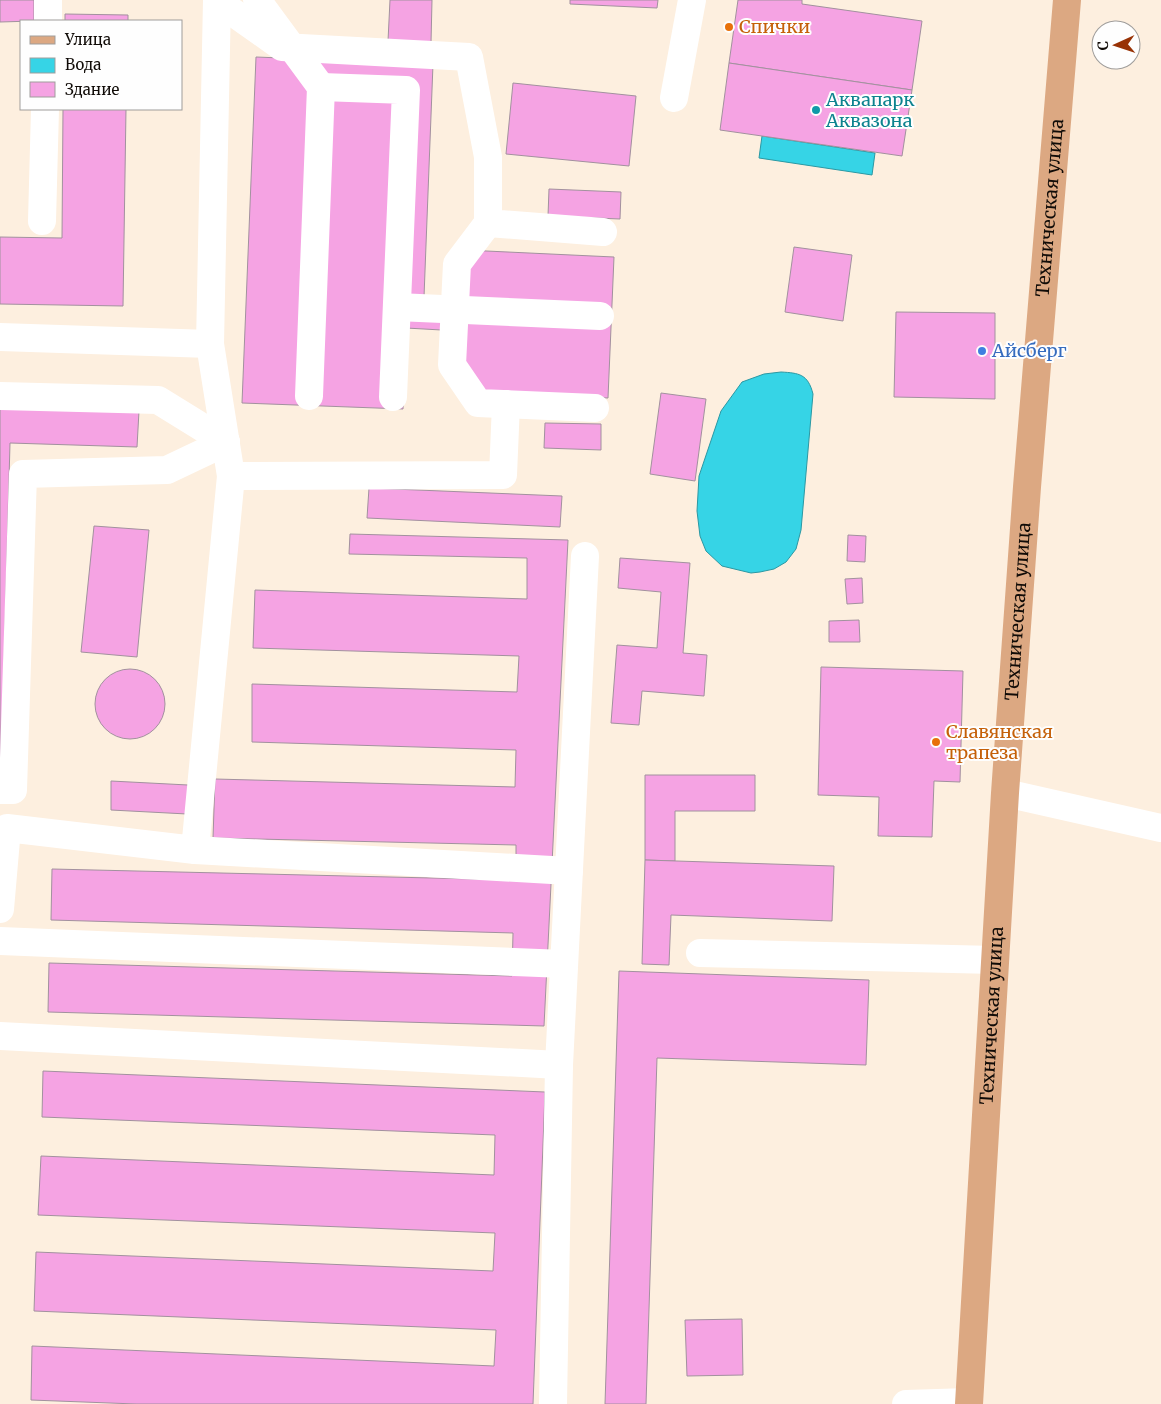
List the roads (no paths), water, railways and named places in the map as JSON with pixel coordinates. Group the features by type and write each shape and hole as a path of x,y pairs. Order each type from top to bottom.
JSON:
{"main road":[{"name":"Техническая улица","path":"969,1403 1004,793 1067,0"}],"street":[{"path":"48,0 48,20"},
{"path":"257,0 316,79 310,396"},
{"path":"674,98 692,0"},
{"path":"217,1 282,48 469,57 488,157 488,223 457,264 452,364 478,403 595,408"},
{"path":"195,850 231,476 210,344 217,1"},
{"path":"316,79 406,90 393,396"},
{"path":"42,221 46,110"},
{"path":"488,223 603,232"},
{"path":"397,308 600,316"},
{"path":"0,337 210,344"},
{"path":"0,396 158,400 226,442"},
{"path":"231,476 503,475 506,404"},
{"path":"0,790 13,790 23,474 167,470 226,442"},
{"path":"553,1404 559,1065 585,556"},
{"path":"1004,793 1161,828"},
{"path":"0,909 3,828 195,850 569,871"},
{"path":"0,941 564,964"},
{"path":"700,953 995,960"},
{"path":"0,1036 559,1065"},
{"path":"906,1404 969,1403"}],"water":[{"path":"762,136 875,153 872,175 759,158"},
{"path":"781,372 802,376 808,382 813,394 801,530 796,549 786,562 774,569 751,573 722,566 706,551 700,536 697,511 699,476 721,411 742,382 764,374"}],"place":[{"name":"Спички","path":"729,27"},
{"name":"Аквапарк Аквазона","path":"816,110"},
{"name":"Айсберг","path":"982,351"},
{"name":"Славянская трапеза","path":"936,742"}]}
